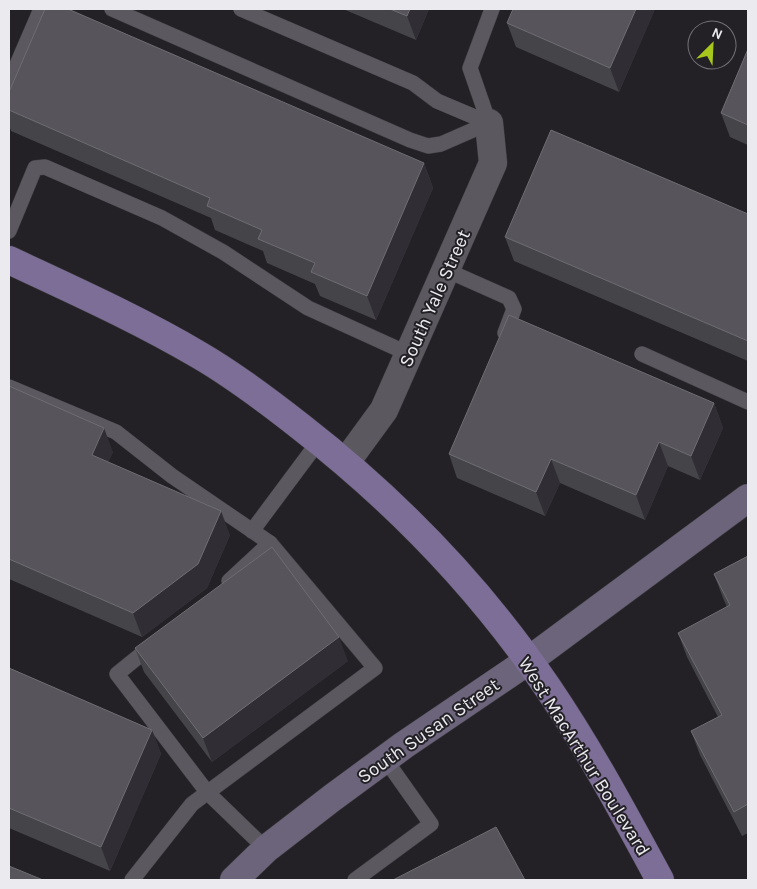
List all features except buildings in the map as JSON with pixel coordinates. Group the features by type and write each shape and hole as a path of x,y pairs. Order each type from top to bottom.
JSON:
{"main road":[{"name":"West MacArthur Boulevard","path":"9,260 120,311 200,355 258,393 346,462 402,514 450,565 502,625 548,688 623,810 660,880"}],"street":[{"name":"South Yale Street","path":"346,462 384,410 494,163 490,122"},
{"name":"South Susan Street","path":"234,880 266,849 332,798 385,759 528,661 748,498"}],"lane":[{"path":"9,83 41,9"},
{"path":"112,9 410,140 428,146 441,144 490,122"},
{"path":"241,9 413,83 437,101 490,122"},
{"path":"490,122 470,68 492,9"},
{"path":"9,231 35,168 45,167 162,218 223,252 308,308 409,354"},
{"path":"446,270 509,298 514,309 500,344"},
{"path":"642,354 748,402"},
{"path":"9,387 116,432 172,476 270,543 375,668 192,804 132,880"},
{"path":"252,531 319,441"},
{"path":"222,588 270,543"},
{"path":"162,637 117,674 207,792 266,849"},
{"path":"355,880 431,824 385,759"}]}
